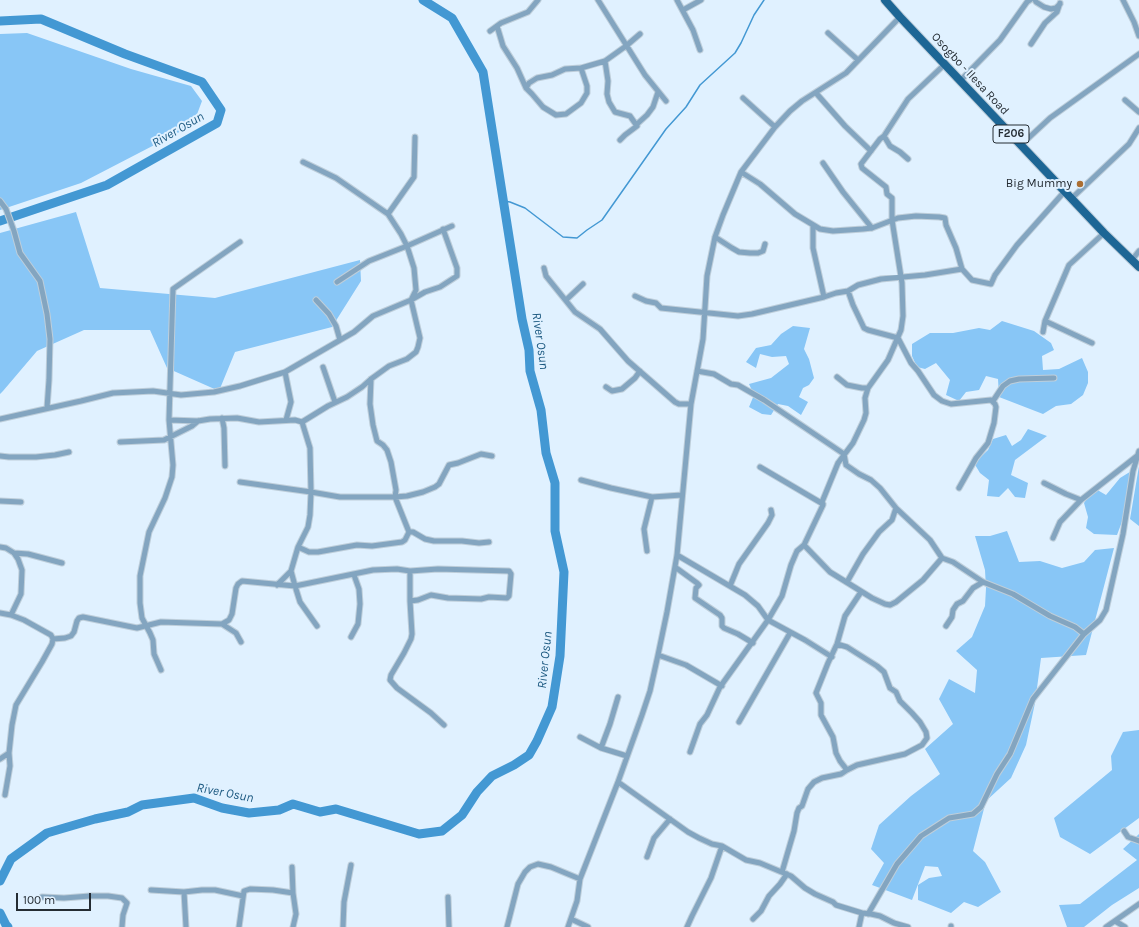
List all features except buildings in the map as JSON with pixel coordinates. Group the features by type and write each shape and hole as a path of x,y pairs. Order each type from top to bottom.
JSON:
{"main road":[{"name":"Osogbo - Ilesa Road","path":"886,0 900,17 1065,192 1139,267"}],"street":[{"path":"490,31 497,26 528,12 538,0"},
{"path":"598,0 626,46 666,101"},
{"path":"677,0 693,30 700,50"},
{"path":"683,10 701,0"},
{"path":"960,81 1000,40 1030,0"},
{"path":"1035,0 1044,7 1051,9 1056,8 1061,1"},
{"path":"1123,0 1139,36"},
{"path":"1031,44 1045,23 1057,12 1061,1"},
{"path":"568,927 577,901 580,879 618,782 650,691 668,612 677,555 691,404 703,339 707,276 715,237 722,215 741,172 775,127 802,101 846,73 900,17"},
{"path":"497,26 503,46 517,68 526,88 543,107 556,115 566,114 581,103 587,93 588,86 581,68"},
{"path":"828,33 858,60"},
{"path":"526,88 529,83 537,78 552,75 565,69 581,68 605,61 640,34"},
{"path":"1021,145 1050,118 1139,54"},
{"path":"605,61 608,80 607,94 609,102 615,112 630,116 636,125"},
{"path":"690,752 700,724 708,715 720,688 768,620 782,596 791,565 797,551 804,545 823,505 822,502 824,496 838,463 853,442 864,420 866,413 865,398 868,388 888,360 901,330 903,316 902,283 892,220 892,198 887,194 886,187 861,166 861,164 884,136 908,99 945,64"},
{"path":"620,140 637,127 636,125 647,116 653,108 658,92"},
{"path":"816,93 845,126 871,151"},
{"path":"743,98 775,127"},
{"path":"1125,100 1139,112"},
{"path":"1072,198 1129,144 1139,128"},
{"path":"884,136 890,146 908,159"},
{"path":"388,214 414,178 415,137"},
{"path":"169,420 198,421 236,418 259,422 295,420 302,422 362,387 389,366 407,359 416,352 420,338 410,300 416,290 416,273 407,246 401,234 388,214 336,178 303,162"},
{"path":"823,163 843,192 872,228"},
{"path":"741,172 760,184 795,214 820,229 832,232 872,228 898,218 916,216 945,218 946,225 956,248 962,269 972,280 991,284 1017,245 1065,192"},
{"path":"0,201 6,209 20,253 40,281 47,314 50,339 47,408"},
{"path":"893,212 898,218"},
{"path":"813,225 813,248 824,297"},
{"path":"337,282 369,261 452,226"},
{"path":"0,419 113,393 153,391 181,395 214,392 285,372 354,332 373,316 425,292 440,287 457,276 457,268 443,229"},
{"path":"1043,332 1045,321 1070,265 1104,233"},
{"path":"715,237 739,252 761,253 765,244"},
{"path":"161,670 154,654 153,640 145,626 140,612 140,576 149,532 170,487 173,465 169,420 174,289 240,242"},
{"path":"1132,260 1139,251"},
{"path":"544,268 546,276 575,312 600,329 628,361 675,402 678,404 691,404"},
{"path":"635,296 646,301 656,303 660,308 738,316 848,291 858,284 893,277 900,278 962,269"},
{"path":"566,300 583,284"},
{"path":"848,291 864,328 898,338 911,363 918,370 934,395 942,401 951,404 993,401"},
{"path":"316,300 329,314 336,326 340,340"},
{"path":"1045,321 1092,343"},
{"path":"323,367 335,402"},
{"path":"606,387 612,391 622,389 635,378 640,371"},
{"path":"697,371 714,374 731,384 738,385 764,400 844,454 846,466 871,480 889,497 896,508 930,540 942,558 953,562 983,582 1013,594 1046,613 1076,627 1084,634"},
{"path":"285,372 291,402 286,420"},
{"path":"838,377 847,385 856,388 868,388"},
{"path":"993,401 1003,386 1010,381 1019,379 1054,378"},
{"path":"298,547 309,552 318,552 357,545 372,546 402,542 405,540 409,532 395,497 396,490 392,462 387,450 377,441 373,425 370,404 371,379"},
{"path":"959,488 976,458 988,443 991,436 996,407 993,401"},
{"path":"222,418 224,428 225,466"},
{"path":"120,442 164,440 192,426 198,421"},
{"path":"277,585 291,571 298,547 309,520 311,492 310,448 302,422"},
{"path":"0,456 36,457 69,452"},
{"path":"1053,538 1060,522 1081,500 1138,453"},
{"path":"859,927 865,913 897,864 921,836 949,818 973,814 981,807 997,774 1010,754 1034,699 1084,634 1100,620 1106,610 1123,534 1126,511 1138,453"},
{"path":"240,482 340,497 407,496 423,492 440,484 449,465 481,454 492,456"},
{"path":"760,467 823,505"},
{"path":"580,480 652,497 682,495"},
{"path":"1044,483 1081,500"},
{"path":"647,551 644,529 652,497"},
{"path":"0,501 21,502"},
{"path":"848,582 863,554 879,532 892,520 896,508"},
{"path":"730,586 739,564 768,523 772,515 771,510"},
{"path":"409,532 413,532 425,539 434,541 489,542"},
{"path":"804,545 830,572 885,604 893,604 923,580 942,558"},
{"path":"0,547 6,548 14,553 22,570 20,598 11,615"},
{"path":"14,553 28,554 62,563"},
{"path":"677,555 745,595 758,606 768,620 805,640 832,657"},
{"path":"675,567 697,583 698,585 696,588 695,598 720,615 722,618 722,626 724,628 738,634 752,643"},
{"path":"222,624 229,620 232,614 238,584 242,581 295,586 354,575 372,570 397,569 410,571 427,569 506,570 511,574 509,596 507,598 448,598 430,595 418,600 410,601"},
{"path":"291,571 300,602 317,626"},
{"path":"410,571 412,634 404,653 390,675 390,680 397,688 432,713 444,725"},
{"path":"351,637 358,624 360,604 359,589 354,575"},
{"path":"946,626 952,617 953,610 957,604 963,600 973,588 983,582"},
{"path":"847,770 836,753 833,737 821,715 821,703 816,693 822,676 838,644 845,616 862,592"},
{"path":"0,613 11,615 35,626 51,635 53,639 52,644 42,662 16,705 12,725 9,753 10,766 5,795"},
{"path":"53,639 71,636 74,632 77,621 79,618 83,617 137,628 161,622 222,624 236,633 241,642"},
{"path":"739,722 790,633"},
{"path":"753,920 762,911 769,896 780,884 784,873 797,813 799,808 802,806 808,789 814,782 822,778 841,774 857,765 905,754 922,744 927,738 926,732 920,722 900,701 896,692 890,688 884,672 877,666 838,644"},
{"path":"658,655 686,665 722,686"},
{"path":"601,748 618,697"},
{"path":"580,737 601,748 627,756"},
{"path":"0,759 9,753"},
{"path":"618,782 699,838 712,844 722,846 746,860 760,863 792,876 815,894 823,896 836,905 880,916 894,923 908,927"},
{"path":"647,857 654,838 670,818"},
{"path":"1124,831 1128,837 1139,841"},
{"path":"687,927 711,878 722,846"},
{"path":"507,927 518,884 525,872 530,867 538,864 551,866 580,879"},
{"path":"343,927 344,902 351,866"},
{"path":"292,868 296,914 293,927"},
{"path":"239,927 244,891 250,889 282,890 293,892"},
{"path":"151,890 184,892 215,890 243,896"},
{"path":"184,892 186,927"},
{"path":"42,896 64,898 108,896 122,898 127,903 123,915 122,927"},
{"path":"448,897 449,927"},
{"path":"1106,927 1139,904"},
{"path":"571,919 588,927"},
{"path":"1114,921 1125,927"}],"shaded area":[{"path":"27,33 131,69 191,86 202,101 193,125 81,183 0,210 0,34"},
{"path":"76,212 100,288 215,298 360,260 361,281 332,327 235,352 219,391 167,368 150,330 84,330 37,351 0,394 0,233"},
{"path":"1002,321 1034,331 1051,343 1054,350 1042,356 1043,370 1059,369 1082,358 1088,372 1088,383 1083,395 1071,404 1056,406 1043,414 999,397 998,379 986,376 979,390 966,392 959,401 946,395 950,380 936,363 925,369 917,367 912,356 912,344 930,333 953,333 979,328 990,330"},
{"path":"793,326 810,328 804,349 809,359 814,378 809,385 803,388 799,397 808,402 801,415 788,406 778,404 771,415 762,414 749,407 754,395 749,384 771,378 789,364 786,356 772,357 760,354 756,368 746,362 756,348 771,345 781,334"},
{"path":"1028,429 1047,436 1015,460 1011,475 1028,483 1025,498 1015,497 1008,488 999,497 987,496 989,480 980,473 974,463 988,450 993,439 1006,435 1012,446 1021,440"},
{"path":"1139,466 1139,526 1130,519"},
{"path":"1133,470 1126,511 1117,535 1094,534 1086,528 1088,517 1084,503 1094,488 1106,495 1120,478"},
{"path":"1007,531 1019,562 1040,561 1062,568 1084,562 1095,550 1114,548 1086,655 1041,658 1035,703 1026,745 1011,778 986,801 973,851 985,862 1001,892 978,907 964,902 951,913 918,900 918,885 929,878 942,876 938,867 925,866 912,900 872,885 884,863 871,849 879,825 911,796 940,774 925,749 953,724 939,699 949,679 975,693 977,670 956,651 972,637 985,606 985,570 975,536 990,536"},
{"path":"1139,730 1139,818 1090,854 1060,837 1054,818 1112,770 1111,756 1123,732"},
{"path":"1139,834 1139,888 1112,905 1084,927 1067,927 1059,905 1080,904 1137,860 1123,849"}],"waterway":[{"name":"River Osun","path":"0,881 11,859 47,833 95,819 128,812 142,805 194,798 222,808 249,813 279,810 293,804 320,812 336,809 419,834 442,831 462,815 477,792 492,776 514,765 529,755 537,741 552,707 560,656 564,572 555,531 555,483 546,453 541,410 530,371 529,350 522,319 483,72 452,18 423,0"},
{"path":"503,201 525,208 563,237 577,238 602,220 666,129 686,107 700,85 735,53 754,15 764,0"},
{"name":"River Osun","path":"0,21 41,19 125,54 202,82 221,110 217,123 107,185 0,221"},
{"name":"River Osun","path":"0,913 8,927"}],"place":[{"name":"Big Mummy","path":"1080,184"}]}
